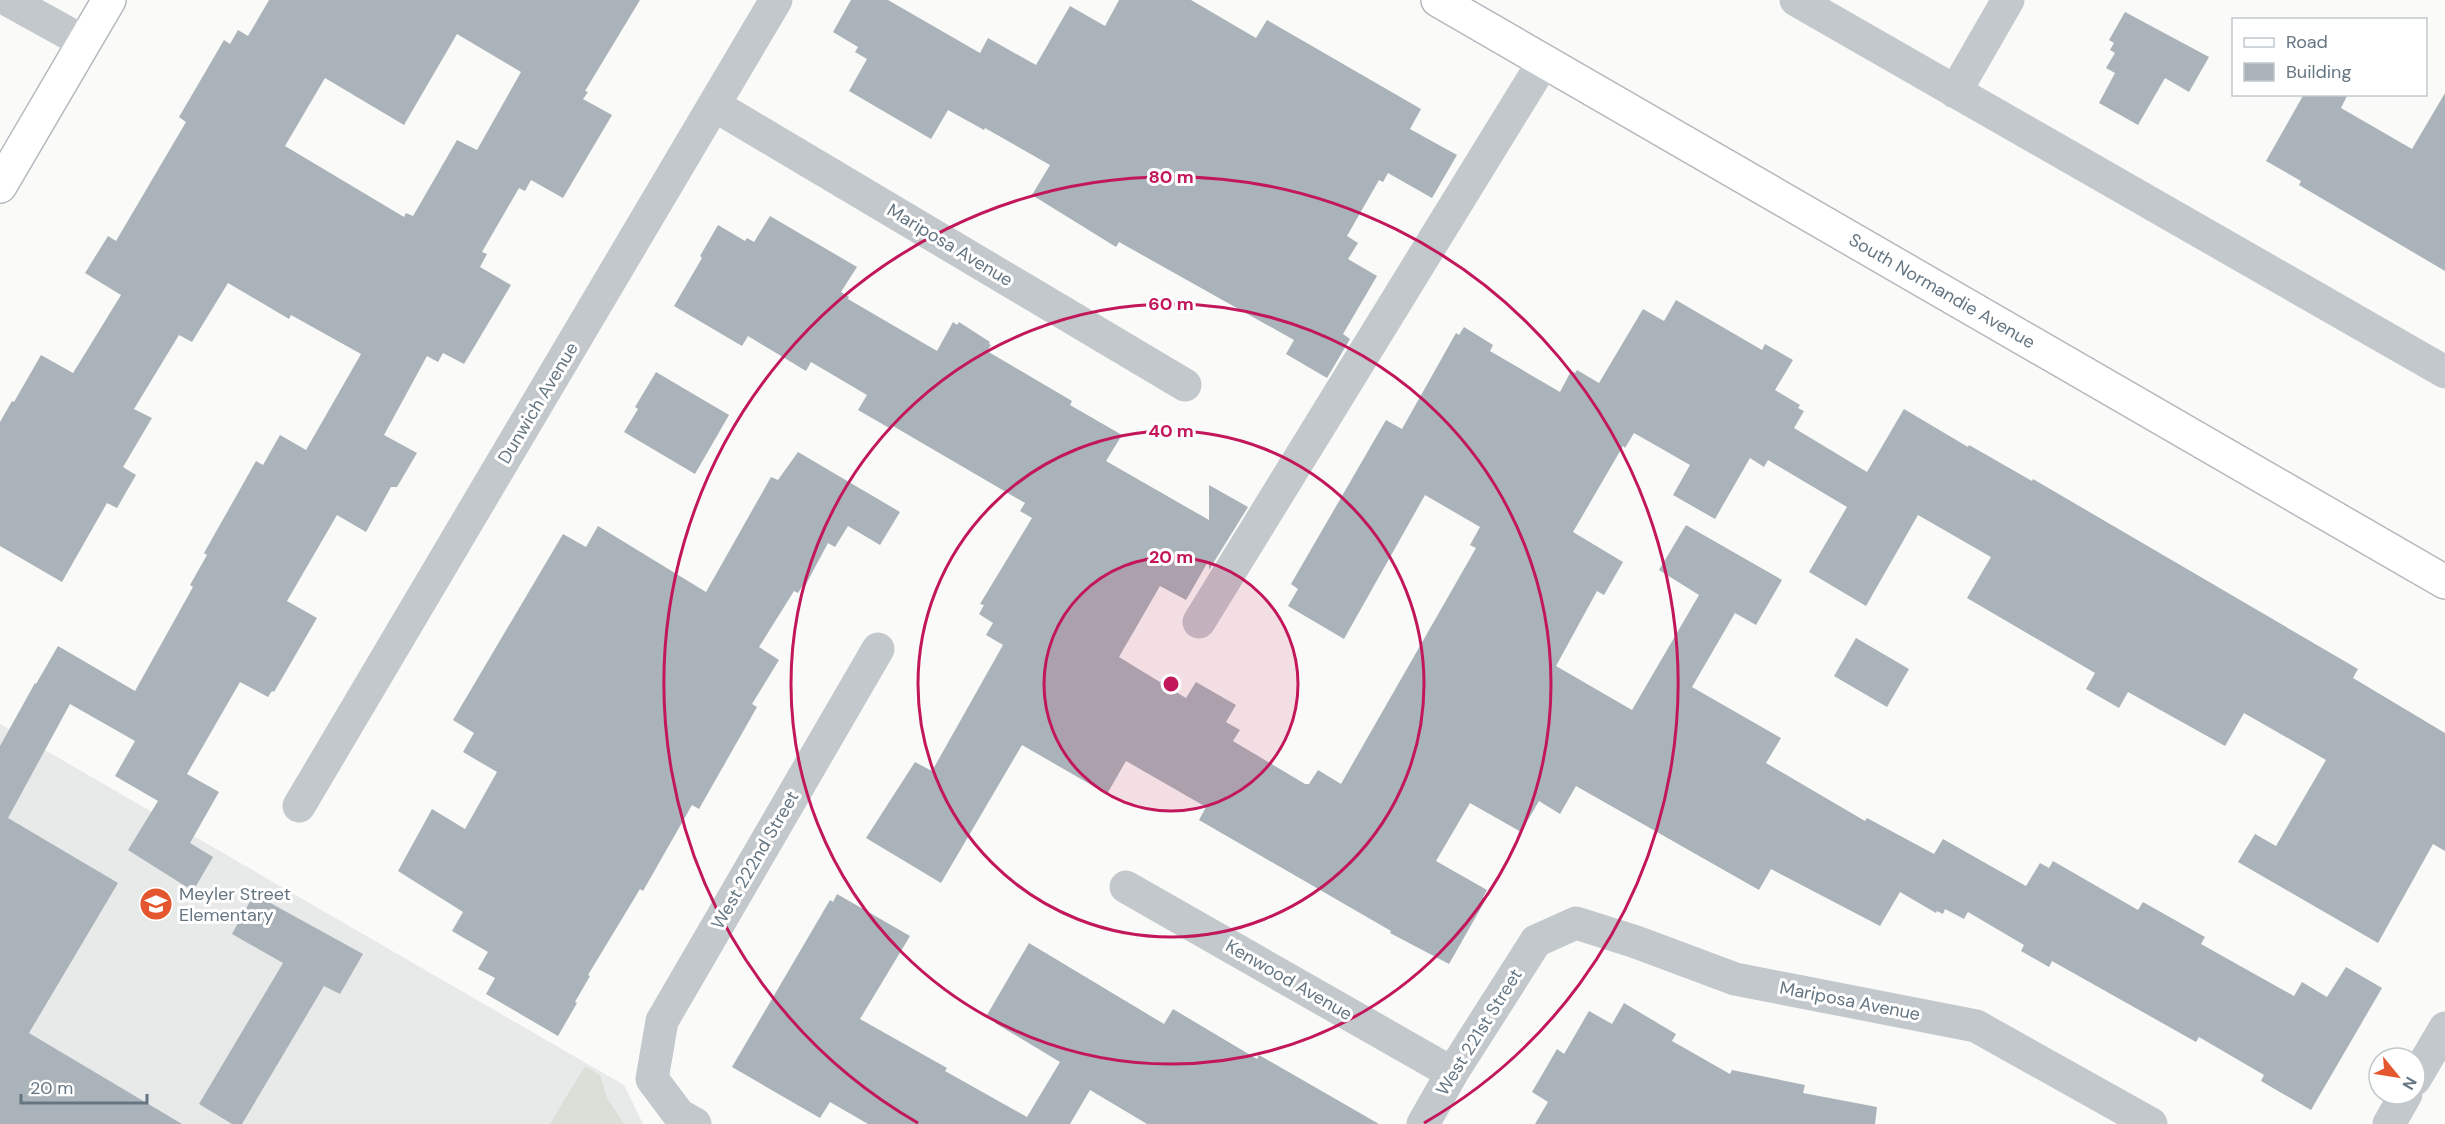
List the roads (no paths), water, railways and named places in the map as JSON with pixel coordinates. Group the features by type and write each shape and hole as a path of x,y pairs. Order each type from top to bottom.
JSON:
{"main road":[{"path":"0,186 109,0"},
{"name":"South Normandie Avenue","path":"1438,0 2445,582"}],"street":[{"path":"8,0 84,42"},
{"name":"Dunwich Avenue","path":"299,806 776,0"},
{"path":"1796,0 2445,372"},
{"path":"1954,92 2008,0"},
{"path":"1199,622 1544,61"},
{"name":"Mariposa Avenue","path":"714,105 1185,385"},
{"name":"West 222nd Street","path":"695,1124 679,1114 652,1079 662,1021 878,649"},
{"name":"Kenwood Avenue","path":"1126,887 1452,1073"},
{"name":"Mariposa Avenue","path":"1536,941 1576,923 1636,942 1735,979 1976,1026 2151,1124"},
{"name":"West 221st Street","path":"1423,1124 1452,1073 1536,941"},
{"path":"2427,1059 2445,1028"},
{"path":"2389,1124 2399,1106"}],"place":[{"name":"Meyler Street Elementary","path":"156,904"}]}
